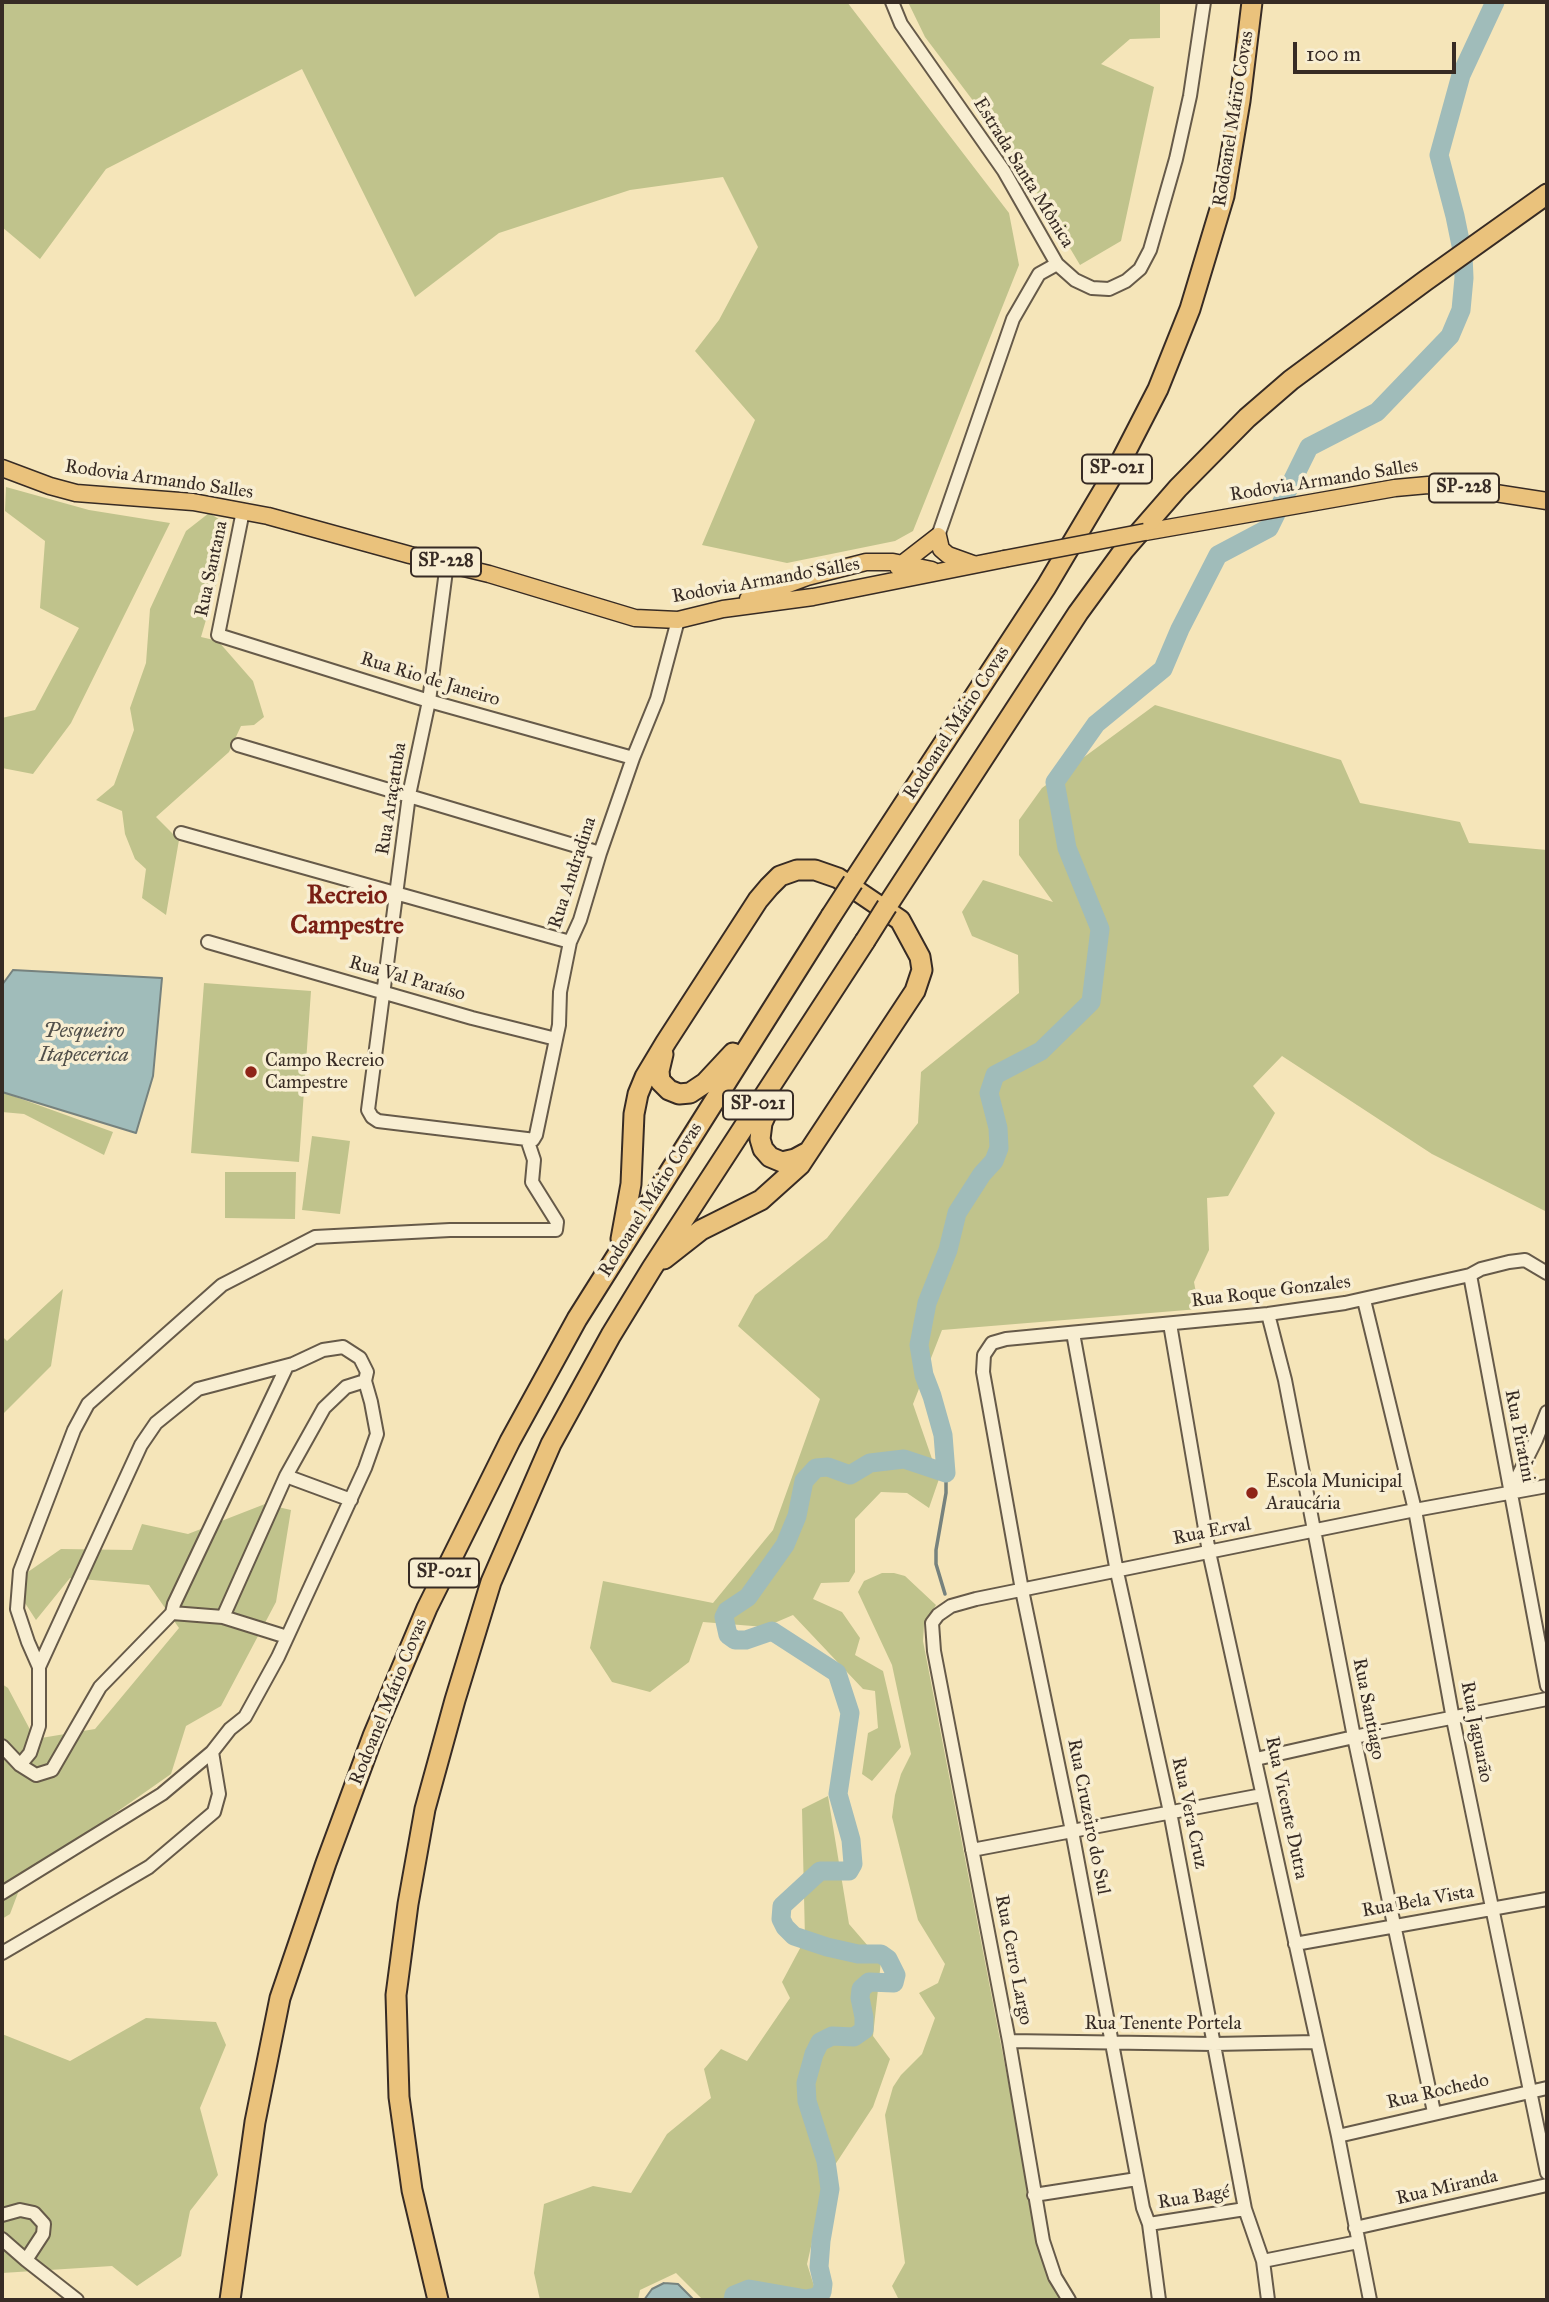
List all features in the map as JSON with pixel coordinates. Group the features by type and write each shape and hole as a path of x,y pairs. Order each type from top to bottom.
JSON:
{"highway":[{"name":"Rodoanel Mário Covas","path":"230,2300 255,2122 280,1998 373,1736 427,1608 455,1548 577,1319 764,1019 1053,576 1122,459 1158,389 1191,310 1224,195 1240,102 1252,2"},
{"name":"Rodoanel Mário Covas","path":"438,2300 410,2176 399,2097 396,1995 408,1903 425,1809 491,1582 551,1444 652,1268 1051,652 1108,571 1145,525 1247,418 1291,380 1547,194"},
{"path":"618,1251 631,1184 634,1114 645,1077 758,900 780,876 797,870 816,870 838,878 900,920 920,957 922,970 915,991 800,1165 774,1191 701,1230 652,1268"},
{"path":"666,1042 659,1071 660,1081 669,1090 679,1094 690,1093 705,1083 764,1019"},
{"path":"792,1052 762,1123 760,1139 763,1149 770,1157 782,1162 795,1159 812,1149"}],"main road":[{"name":"Rodovia Armando Salles","path":"2,468 76,493 192,502 243,511 489,573 635,618 678,620 723,608 813,597 975,564 1380,491 1450,485 1547,500"},
{"path":"882,583 913,573 926,561 937,536"},
{"path":"882,583 937,536"},
{"path":"937,536 941,549 948,555 975,564"},
{"path":"723,608 807,577 866,562 902,564 926,561 946,571"}],"street":[{"name":"Estrada Santa Mônica","path":"892,2 901,24 1004,172 1057,264 1075,280 1092,288 1109,289 1126,281 1140,269 1150,250 1176,159 1190,96 1204,2"},
{"path":"937,536 1013,319 1039,274 1057,264"},
{"name":"Rua Santana","path":"218,635 243,511"},
{"name":"Rua Araçatuba","path":"447,563 429,701 409,795 368,1110 378,1121 527,1139"},
{"name":"Rua Andradina","path":"527,1139 533,1140 536,1135 559,1025 560,992 570,942 580,920 633,758 657,699 678,620"},
{"name":"Rua Rio de Janeiro","path":"218,635 429,701 633,758"},
{"path":"237,745 600,853"},
{"path":"181,833 570,942"},
{"name":"Rua Val Paraíso","path":"208,942 472,1018 556,1039"},
{"path":"20,1765 30,1753 39,1726 39,1667 17,1609 20,1571 74,1430 88,1404 222,1285 315,1237 450,1230 556,1230 556,1222 532,1182 534,1160 527,1139"},
{"name":"Rua Roque Gonzales","path":"992,1343 1006,1339 1268,1314 1364,1300 1470,1275 1497,1264 1525,1260 1547,1273"},
{"name":"Rua Piratini","path":"1470,1275 1547,1686"},
{"name":"Rua Jaguarão","path":"1364,1300 1415,1510 1453,1719 1547,2173"},
{"name":"Rua Santiago","path":"1268,1314 1284,1380 1393,1926 1434,2112"},
{"name":"Rua Vicente Dutra","path":"1170,1324 1209,1552 1338,2136 1370,2300"},
{"name":"Rua Vera Cruz","path":"1073,1333 1117,1572 1170,1812 1245,2209 1263,2261 1268,2300"},
{"name":"Rua Cruzeiro do Sul","path":"992,1343 984,1355 983,1372 1022,1590 1072,1831 1143,2208 1149,2224 1159,2300"},
{"path":"2,1893 162,1794 212,1752 230,1729 245,1717 287,1636 351,1500 377,1434 365,1381 367,1372 360,1358 343,1347 323,1350 287,1366 198,1389 156,1423 141,1446 39,1667"},
{"path":"2,1746 20,1765 36,1775 52,1769 100,1687 172,1613 287,1366"},
{"path":"223,1617 286,1476 324,1408 346,1387 365,1381"},
{"path":"1510,1492 1547,1412"},
{"path":"286,1476 351,1500"},
{"name":"Rua Erval","path":"932,1623 937,1615 951,1606 1022,1590 1415,1510 1547,1486"},
{"path":"1533,1609 1547,1606"},
{"path":"172,1613 223,1617 287,1636"},
{"name":"Rua Cerro Largo","path":"932,1623 934,1651 1009,2040 1034,2195 1049,2264 1069,2300"},
{"path":"1256,1759 1547,1699"},
{"path":"2,1953 149,1867 214,1812 219,1794 212,1752"},
{"path":"972,1850 1262,1795"},
{"name":"Rua Bela Vista","path":"1295,1944 1547,1899"},
{"name":"Rua Tenente Portela","path":"1009,2040 1214,2044 1316,2042"},
{"name":"Rua Rochedo","path":"1338,2136 1547,2088"},
{"path":"1034,2195 1138,2179"},
{"name":"Rua Miranda","path":"1355,2228 1547,2185"},
{"name":"Rua Bagé","path":"1149,2224 1245,2209"},
{"path":"2,2215 20,2210 34,2213 44,2224 43,2234 26,2260"},
{"path":"2,2239 77,2300"},
{"path":"1263,2261 1358,2242"}],"green space":[{"path":"2,2 847,2 1009,213 1019,265 913,531 895,541 787,563 702,545 755,420 695,351 719,320 758,247 723,177 630,190 499,233 415,297 302,69 106,169 40,259 2,227"},
{"path":"908,2 1160,2 1160,38 1130,39 1101,64 1154,87 1121,241 1080,265 1017,159 925,37"},
{"path":"6,487 89,510 170,523 71,723 33,774 2,768 2,718 35,710 79,628 40,608 45,541 5,511"},
{"path":"209,513 227,524 219,575 201,637 218,641 253,681 264,717 254,725 241,726 229,752 156,817 179,840 166,915 142,898 146,869 135,859 125,834 122,811 96,800 114,785 134,730 130,708 146,663 150,609 186,531"},
{"path":"1155,705 1341,760 1360,803 1460,822 1469,843 1547,850 1547,1212 1432,1154 1282,1056 1253,1086 1275,1113 1228,1196 1207,1198 1209,1250 1194,1282 1199,1309 942,1330 913,1404 939,1479 929,1508 907,1493 881,1492 855,1519 855,1572 849,1582 821,1583 813,1599 842,1612 860,1638 855,1655 883,1671 901,1747 872,1781 862,1774 868,1733 878,1728 875,1691 863,1689 793,1615 765,1627 703,1622 689,1662 650,1692 612,1682 590,1648 603,1581 713,1603 773,1530 820,1399 738,1326 755,1295 827,1238 918,1123 921,1072 1019,993 1018,955 972,936 962,912 983,880 1053,902 1019,855 1019,820 1042,788"},
{"name":"Campo Recreio Campestre","path":"204,983 311,991 299,1162 191,1153"},
{"path":"2,1092 113,1132 104,1155 24,1114 2,1112"},
{"path":"312,1136 350,1141 340,1214 302,1210"},
{"path":"225,1172 296,1172 295,1219 225,1218"},
{"path":"63,1289 51,1366 2,1415 2,1336 7,1341"},
{"path":"265,1504 291,1510 276,1602 221,1706 186,1726 171,1774 24,1877 10,1914 2,1919 2,1684 8,1688 35,1739 95,1729 179,1628 149,1585 70,1578 36,1620 12,1583 61,1549 132,1550 142,1524 188,1534"},
{"path":"882,1573 905,1576 936,1605 924,1625 923,1641 1043,2262 1063,2300 899,2300 892,2286 905,2263 885,2115 893,2087 922,2054 935,2018 919,1993 938,1983 945,1964 918,1920 892,1817 901,1774 911,1754 892,1665 858,1592 864,1581"},
{"path":"828,1796 849,1924 881,1961 873,2036 890,2059 873,2107 827,2177 807,2264 815,2289 798,2300 703,2300 676,2273 640,2290 638,2300 540,2300 534,2273 544,2204 593,2186 631,2193 667,2134 711,2098 704,2069 721,2049 747,2061 790,1998 782,1982 805,1939 802,1809"},
{"path":"146,2018 216,2022 226,2045 200,2108 218,2175 190,2211 181,2256 137,2286 112,2266 2,2273 2,2034 70,2061"}],"water":[{"name":"Pesqueiro Itapecerica","path":"13,970 162,978 153,1076 136,1133 2,1092 2,985"},
{"path":"664,2283 678,2284 694,2300 644,2300 652,2289"}],"waterway":[{"path":"733,2300 734,2295 749,2289 806,2299 816,2297 822,2292 819,2267 821,2241 830,2189 826,2161 807,2101 806,2083 820,2042 832,2036 854,2037 864,2030 861,1989 869,1982 894,1983 896,1975 888,1959 881,1954 858,1954 794,1936 781,1919 782,1906 820,1871 849,1871 853,1864 851,1840 838,1794 850,1713 837,1673 772,1631 746,1640 735,1640 728,1635 724,1617 727,1611 748,1597 785,1545 797,1516 804,1481 816,1468 828,1467 850,1475 870,1463 904,1459 946,1473 943,1435 924,1375 919,1345 927,1303 948,1250 957,1213 982,1174 994,1161 999,1148 998,1128 989,1093 995,1075 1041,1051 1091,1002 1100,929 1067,848 1055,782 1096,724 1163,669 1218,555 1269,528 1309,447 1377,412 1450,336 1461,310 1463,255 1439,155 1461,75 1495,2"},
{"path":"945,1594 936,1564 936,1550 946,1493 946,1473"}],"place":[{"name":"Campo Recreio Campestre","path":"251,1072"},
{"name":"Escola Municipal Araucária","path":"1252,1493"}],"district":[{"name":"Recreio Campestre","path":"347,912"}]}
